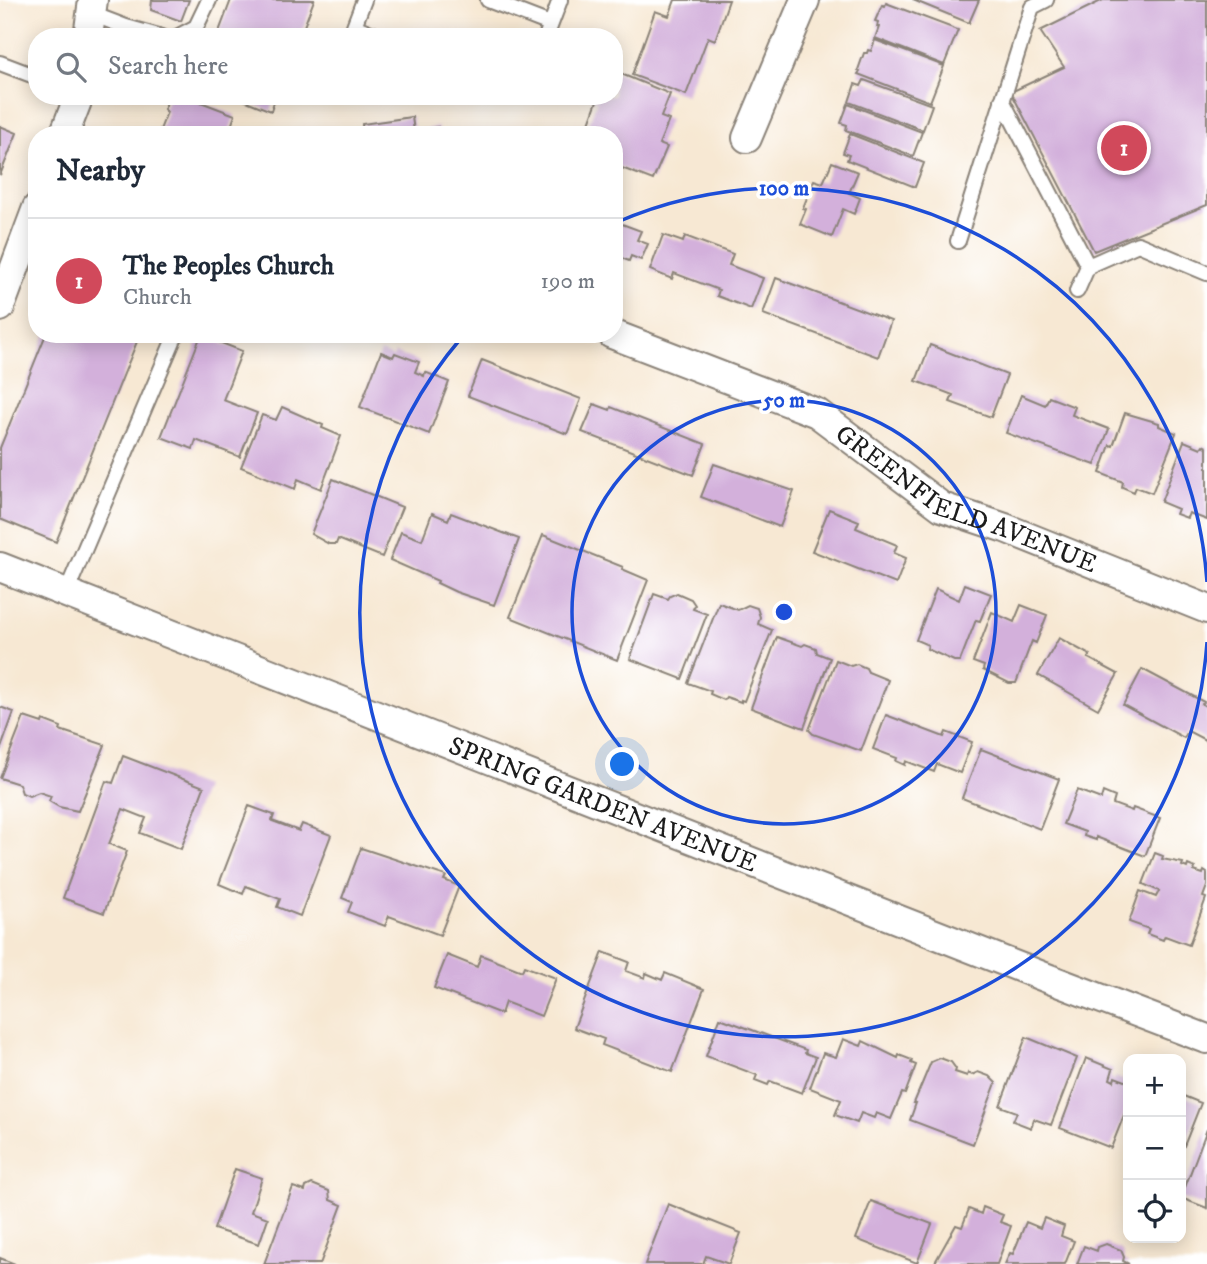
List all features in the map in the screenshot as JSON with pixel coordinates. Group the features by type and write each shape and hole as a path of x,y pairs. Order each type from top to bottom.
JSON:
{"street":[{"path":"747,138 805,0"},
{"path":"67,126 76,105"},
{"path":"0,307 28,232"},
{"name":"GREENFIELD AVENUE","path":"623,338 817,413 942,507 1005,528 1207,609"},
{"name":"SPRING GARDEN AVENUE","path":"0,567 1207,1039"}],"lane":[{"path":"194,28 209,0"},
{"path":"359,28 354,26 364,0"},
{"path":"488,0 542,28"},
{"path":"549,28 559,0"},
{"path":"958,241 1032,6 1046,0"},
{"path":"91,17 130,28"},
{"path":"0,63 28,74"},
{"path":"1002,100 1088,266"},
{"path":"1077,291 1088,266 1138,244 1207,273"},
{"path":"66,593 172,343"}],"building":[{"path":"152,0 189,0 181,21 151,10"},
{"path":"231,0 314,0 303,28 220,28"},
{"path":"675,0 729,0 715,40 708,37 686,95 632,75 655,11 669,16"},
{"path":"913,0 979,0 969,23"},
{"path":"1103,0 1207,0 1207,205 1094,251 1011,92 1064,67 1040,31"},
{"path":"886,3 958,30 944,65 875,38 879,27 875,21 882,5 885,6"},
{"path":"875,40 944,66 930,102 858,74 864,53 871,51"},
{"path":"623,75 670,94 661,117 669,120 659,144 667,147 653,180 623,168 623,126 588,126 596,105 623,105"},
{"path":"864,80 932,105 923,130 849,102 855,84 861,86"},
{"path":"848,104 922,132 913,156 846,130 847,125 841,123"},
{"path":"166,105 209,105 235,115 231,126 162,126 167,112 164,109"},
{"path":"256,105 273,105 271,111"},
{"path":"412,117 413,126 362,126"},
{"path":"0,126 17,133 0,175"},
{"path":"850,134 924,163 915,187 847,160 849,155 843,153"},
{"path":"832,162 858,172 849,193 860,198 854,214 843,209 832,237 800,224 814,180 823,183"},
{"path":"623,224 641,231 637,240 648,244 641,260 631,256 629,261 623,259"},
{"path":"663,235 683,242 685,236 733,254 729,265 763,278 751,309 717,296 719,290 674,273 672,279 650,270"},
{"path":"776,278 891,321 878,357 763,314"},
{"path":"42,343 136,343 56,542 0,519 0,448"},
{"path":"198,343 222,343 242,351 223,400 257,413 240,457 196,440 193,449 161,437"},
{"path":"930,345 1007,375 991,417 950,402 953,395 916,381"},
{"path":"381,352 393,357 395,353 419,362 415,372 424,376 425,372 449,382 429,434 360,407"},
{"path":"482,360 581,399 567,434 468,396"},
{"path":"1021,395 1045,405 1049,397 1075,407 1072,415 1109,429 1095,465 1006,433"},
{"path":"594,404 610,410 611,407 705,444 693,475 582,432"},
{"path":"282,407 341,436 321,489 298,479 295,489 241,467 262,415 276,420"},
{"path":"1125,413 1159,423 1159,426 1176,433 1152,493 1136,487 1134,492 1122,487 1123,482 1100,473"},
{"path":"1184,441 1201,448 1203,445 1207,447 1207,520 1189,513 1187,518 1176,514 1178,509 1161,502"},
{"path":"714,464 794,491 780,527 701,497"},
{"path":"333,479 402,507 382,557 338,539 336,544 329,544 311,534"},
{"path":"829,509 859,521 856,528 897,545 894,553 906,558 896,584 812,551"},
{"path":"432,513 448,520 451,513 519,539 494,605 456,592 390,560 401,532 422,540"},
{"path":"543,535 623,567 622,569 648,580 617,660 510,617"},
{"path":"965,584 991,594 980,621 976,620 960,661 954,661 927,649 928,645 916,640 936,589 959,600"},
{"path":"677,593 691,599 695,605 693,609 707,614 682,679 630,659 654,594 668,599"},
{"path":"719,603 738,610 748,605 757,608 760,617 758,624 772,630 744,701 741,702 726,697 724,700 710,694 711,691 688,683"},
{"path":"1021,605 1047,615 1036,643 1032,641 1016,683 1009,683 973,662 992,612 1014,622"},
{"path":"777,637 816,648 817,653 830,658 804,728 751,708"},
{"path":"1059,638 1118,674 1098,709 1038,675"},
{"path":"836,660 851,666 857,664 888,680 861,751 813,734 809,730"},
{"path":"1142,669 1204,702 1202,704 1207,707 1207,741 1188,731 1184,738 1123,705"},
{"path":"0,707 14,712 0,751"},
{"path":"886,715 944,737 946,732 972,742 960,773 937,764 934,772 906,761 905,765 896,761 897,758 873,749"},
{"path":"24,717 42,723 43,720 61,727 60,730 105,745 78,811 59,807 49,801 51,796 39,792 29,796 22,793 19,784 0,778"},
{"path":"981,749 1059,779 1040,829 962,798"},
{"path":"123,756 204,787 181,849 140,833 146,818 123,809 109,844 127,851 104,913 63,898 106,781 113,783"},
{"path":"1077,790 1101,799 1103,792 1115,797 1113,804 1160,818 1145,856 1096,837 1096,840 1084,836 1085,832 1063,824"},
{"path":"249,806 274,815 272,821 299,831 302,824 331,835 300,916 277,907 280,899 246,886 243,894 219,884"},
{"path":"361,848 446,876 444,880 459,886 440,935 389,916 385,926 348,912 352,902 342,898"},
{"path":"1155,853 1163,856 1162,859 1183,863 1182,866 1195,868 1194,871 1207,873 1207,886 1203,897 1206,898 1189,945 1165,936 1163,940 1147,934 1149,929 1129,922 1140,891 1156,897 1159,891 1143,884"},
{"path":"603,952 629,962 626,971 645,978 646,973 662,980 665,973 704,989 672,1072 602,1045 604,1039 574,1028"},
{"path":"447,955 477,967 481,955 522,971 524,966 556,978 541,1016 505,1002 501,1014 434,988"},
{"path":"720,1018 806,1050 805,1053 816,1057 802,1093 770,1081 768,1085 755,1080 757,1075 706,1056"},
{"path":"1026,1037 1077,1058 1051,1125 1034,1119 1031,1128 1013,1121 1017,1112 1000,1106"},
{"path":"843,1039 861,1046 863,1041 898,1058 899,1055 912,1060 911,1063 916,1065 905,1094 902,1093 891,1119 876,1113 874,1118 861,1113 857,1123 835,1115 841,1100 810,1088 823,1053 836,1057"},
{"path":"940,1058 951,1062 955,1072 967,1076 968,1073 972,1075 978,1072 989,1076 996,1083 973,1144 910,1120 931,1062"},
{"path":"1086,1058 1113,1069 1110,1079 1114,1081 1115,1077 1123,1080 1123,1118 1111,1148 1060,1128"},
{"path":"1186,1097 1201,1103 1186,1141"},
{"path":"1207,1129 1207,1208 1186,1200 1186,1185"},
{"path":"235,1169 262,1178 251,1212 268,1218 259,1244 214,1229"},
{"path":"312,1184 329,1191 330,1200 342,1205 320,1264 264,1264 293,1187 305,1191 306,1187"},
{"path":"871,1201 932,1224 917,1263 856,1239"},
{"path":"668,1204 741,1233 729,1264 706,1256 703,1264 645,1264"},
{"path":"983,1207 1003,1215 1000,1222 1011,1226 997,1264 934,1264 956,1225 962,1227 969,1209 981,1214"},
{"path":"1044,1218 1064,1226 1061,1236 1074,1241 1065,1264 1005,1264 1010,1253 1013,1254 1026,1222 1040,1228"},
{"path":"1106,1244 1121,1250 1123,1261 1129,1264 1077,1264 1084,1246 1097,1251 1098,1247"},
{"path":"0,1258 15,1264 0,1264"}],"place":[{"name":"The Peoples Church","path":"1124,148"}]}
